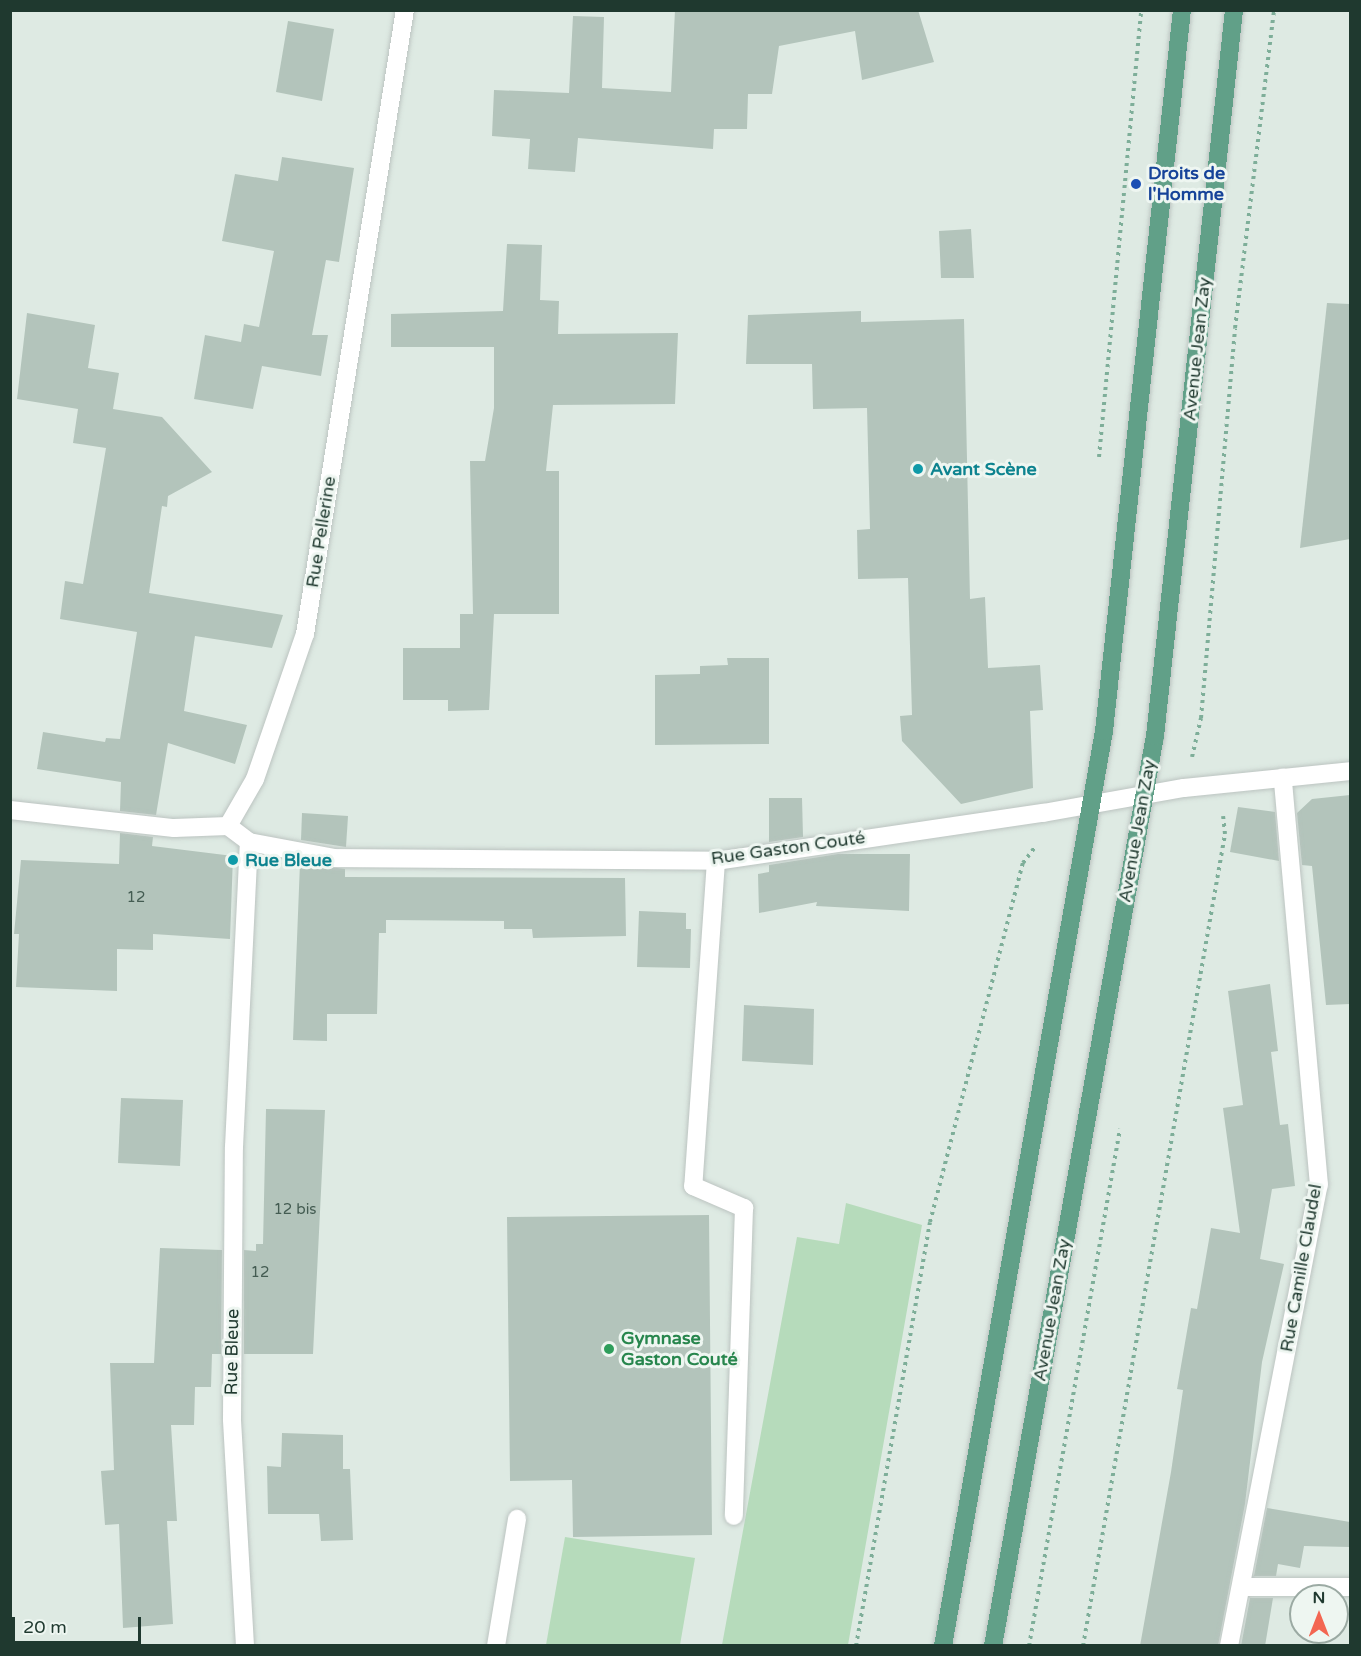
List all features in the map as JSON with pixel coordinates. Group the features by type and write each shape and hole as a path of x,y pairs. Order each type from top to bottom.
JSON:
{"main road":[{"path":"943,1646 1093,804 1182,10"},
{"name":"Avenue Jean Zay","path":"993,1646 1155,736 1234,10"}],"street":[{"name":"Rue Pellerine","path":"228,826 255,779 305,634 405,10"},
{"name":"Rue Gaston Couté","path":"228,826 249,842 334,858 716,861 1184,788 1350,771"},
{"name":"Rue Camille Claudel","path":"1229,1646 1319,1185 1283,778"},
{"path":"10,810 174,828 228,826"},
{"name":"Rue Bleue","path":"245,1646 232,1407 234,1147 249,842"},
{"path":"716,861 693,1186 744,1208 734,1516"},
{"path":"496,1646 517,1519"},
{"path":"1241,1587 1350,1587"}],"path":[{"path":"1098,461 1141,10"},
{"path":"1083,1646 1225,834 1223,806"},
{"path":"856,1646 930,1222 1023,863 1042,837"}],"green space":[{"path":"846,1203 922,1225 848,1645 722,1645 797,1237 839,1244"},
{"path":"565,1537 695,1558 680,1645 546,1645"}],"building":[{"path":"675,10 918,10 934,62 862,80 855,31 779,46 772,94 748,94 747,129 714,129 713,149 578,138 575,172 528,169 530,139 492,136 494,90 569,93 573,16 604,17 602,88 671,92"},
{"path":"288,21 334,29 322,101 276,92"},
{"path":"282,157 354,168 339,262 326,260 312,335 328,335 321,376 262,366 253,409 194,399 205,335 241,342 244,324 259,327 274,251 222,241 235,174 278,181"},
{"path":"971,229 974,278 941,278 939,231"},
{"path":"507,244 542,245 540,300 559,301 558,334 678,333 675,404 553,405 546,471 559,471 559,614 494,614 489,710 448,711 448,700 403,700 403,648 460,648 460,614 473,614 470,461 485,461 494,408 494,347 391,347 391,314 503,311"},
{"path":"1327,303 1350,304 1350,539 1300,548"},
{"path":"861,311 861,322 964,319 970,599 985,597 988,668 1040,665 1043,710 1030,711 1033,788 961,804 902,741 900,716 912,715 908,578 858,579 857,530 870,529 867,408 813,409 812,364 746,364 748,315"},
{"path":"27,313 95,325 88,368 119,373 113,409 162,417 212,472 168,496 167,507 162,506 149,593 283,615 272,648 195,636 184,711 247,725 235,764 168,743 156,815 120,811 121,782 37,769 43,732 105,742 106,738 120,739 137,632 60,619 65,581 83,584 106,448 73,443 78,409 17,399"},
{"path":"727,658 769,658 769,744 655,745 655,675 700,674 700,666 728,665"},
{"path":"1350,795 1350,1004 1326,1005 1312,866 1302,865 1297,813 1312,799"},
{"path":"769,798 802,798 803,837 769,842"},
{"path":"1238,807 1275,812 1279,861 1230,852"},
{"path":"302,813 348,816 346,847 301,840"},
{"path":"120,833 153,837 152,846 233,856 230,939 153,934 153,950 117,949 117,991 16,987 19,934 14,934 21,860 119,864"},
{"path":"838,854 910,854 909,911 816,906 817,902 759,913 758,874 769,872 769,865"},
{"path":"300,863 345,869 345,877 625,878 626,936 533,938 532,929 504,929 504,921 386,920 386,933 379,933 377,1014 327,1014 327,1041 293,1040"},
{"path":"639,911 686,913 686,929 691,929 690,968 637,967"},
{"path":"1270,984 1278,1051 1271,1052 1280,1125 1288,1124 1295,1186 1272,1189 1260,1259 1284,1264 1262,1362 1245,1504 1218,1646 1140,1646 1171,1472 1183,1390 1177,1389 1191,1308 1197,1309 1211,1228 1240,1233 1223,1108 1243,1105 1228,991"},
{"path":"744,1005 814,1009 813,1065 742,1061"},
{"path":"121,1098 183,1100 180,1166 118,1163"},
{"path":"266,1109 325,1110 313,1354 244,1354 244,1250 256,1251 256,1244 263,1244"},
{"name":"Gymnase Gaston Couté","path":"709,1215 712,1535 573,1537 572,1480 510,1481 507,1217"},
{"path":"160,1248 222,1250 221,1354 212,1354 211,1387 195,1387 194,1425 171,1425 177,1521 167,1521 173,1624 123,1628 119,1524 105,1525 101,1471 114,1470 110,1363 154,1363"},
{"path":"282,1433 343,1435 343,1469 350,1469 353,1540 321,1541 319,1514 268,1514 267,1466 281,1467"},
{"path":"1267,1508 1350,1522 1350,1547 1304,1546 1300,1568 1278,1564 1276,1576 1254,1576"},
{"path":"1250,1598 1273,1598 1265,1646 1241,1646"}],"place":[{"name":"Droits de l'Homme","path":"1136,184"},
{"name":"Avant Scène","path":"918,469"},
{"name":"Rue Bleue","path":"233,860"},
{"name":"Gymnase Gaston Couté","path":"609,1349"}]}
